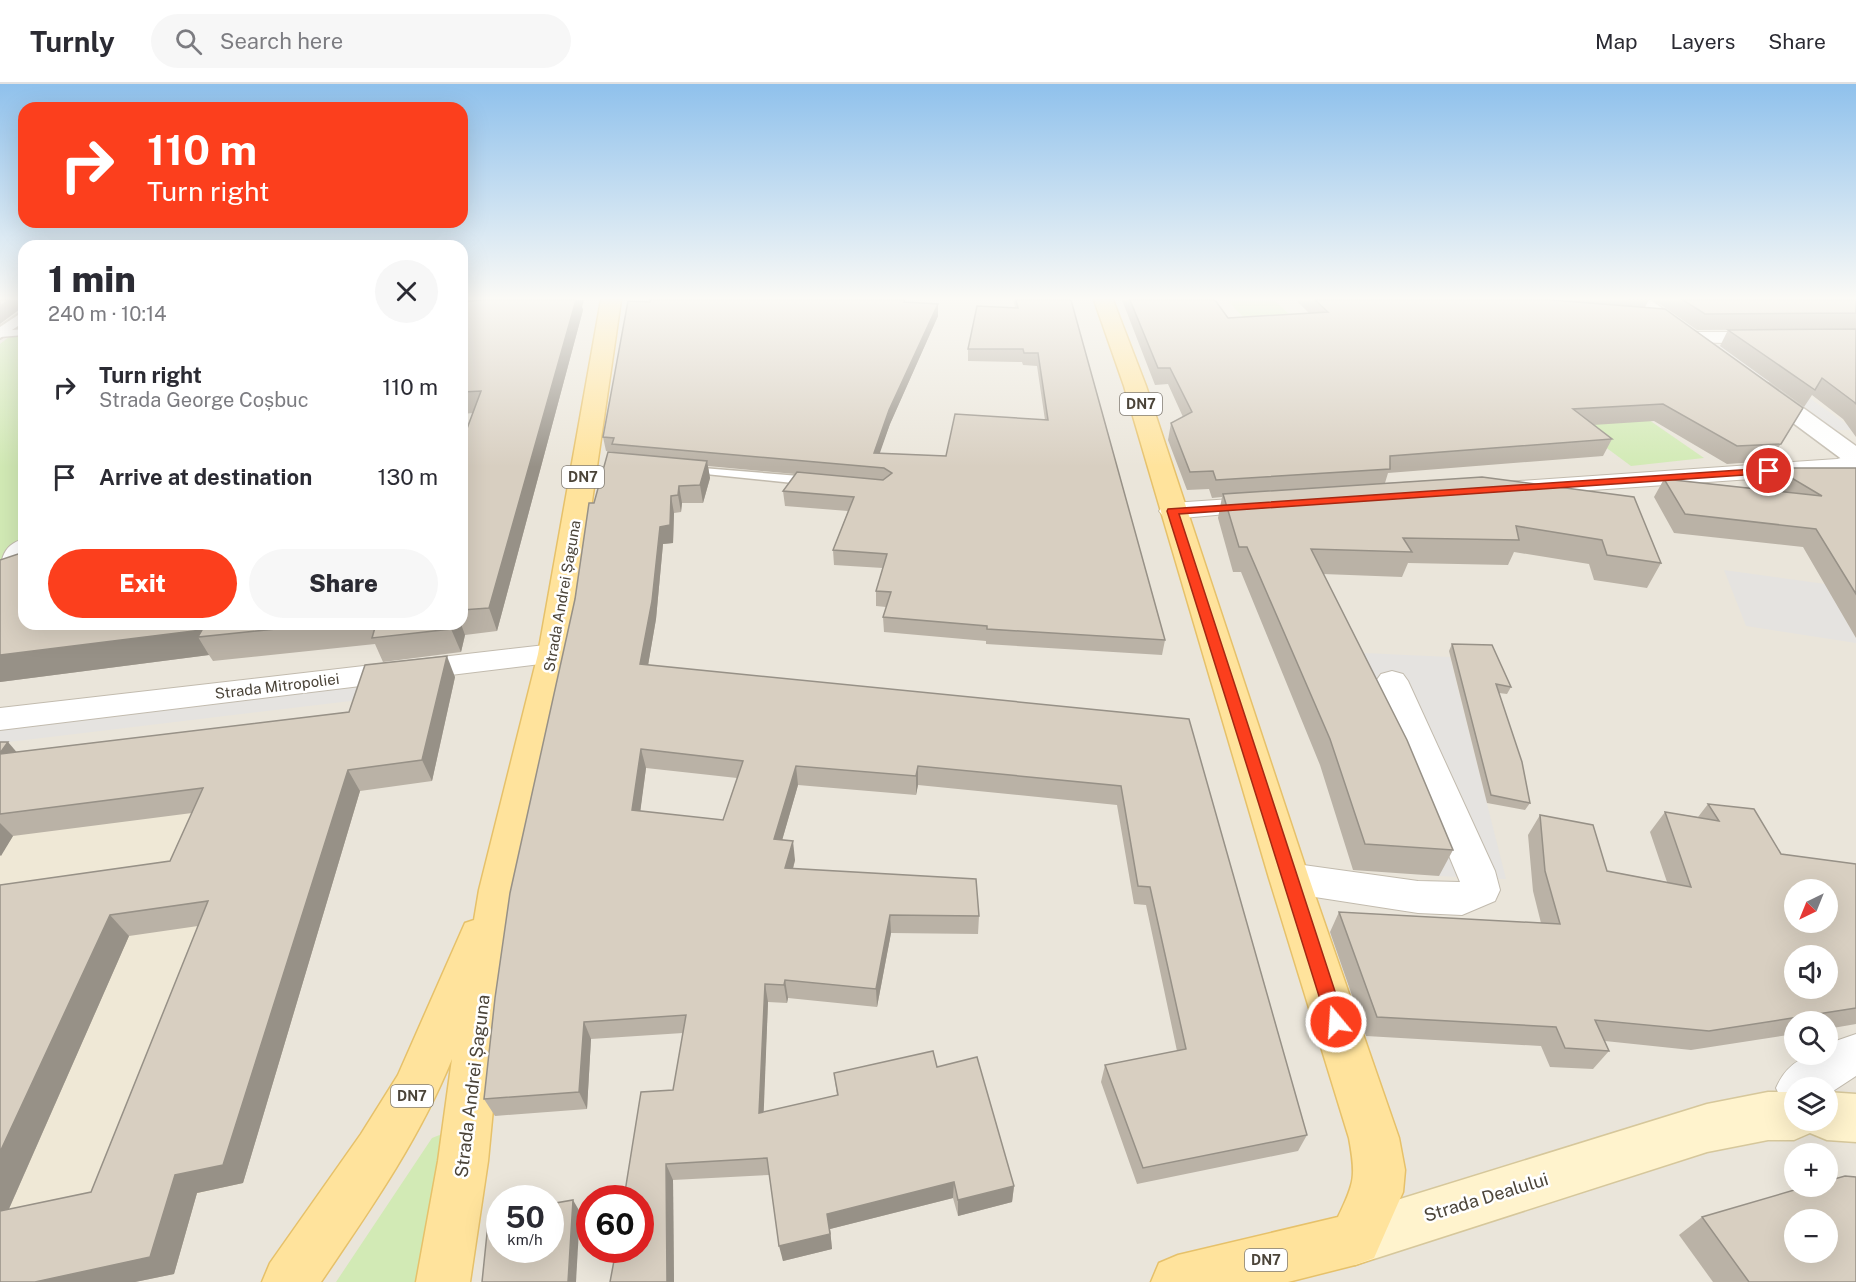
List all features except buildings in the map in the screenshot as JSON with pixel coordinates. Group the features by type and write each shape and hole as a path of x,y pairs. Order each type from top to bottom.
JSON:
{"main road":[{"name":"Strada Andrei Șaguna","path":"443,1282 463,1161 480,1016 499,890 554,654 590,462 604,356"},
{"name":"DN7","path":"1124,356 1288,878 1374,1138 1380,1170 1377,1192 1355,1239"},
{"name":"Strada Andrei Șaguna","path":"289,1282 379,1152 415,1091 499,890"},
{"name":"Strada Dealului","path":"1178,1282 1355,1239 1784,1105"},
{"path":"1838,1117 1856,1118"}],"street":[{"path":"1717,356 1722,360"},
{"path":"1741,374 1856,460"},
{"path":"1482,490 1839,466 1856,460"},
{"path":"1172,511 1279,504"},
{"path":"0,577 18,554"},
{"name":"Strada Mitropoliei","path":"0,719 554,654"},
{"path":"1288,878 1418,897 1462,899 1481,890 1476,872 1392,681"},
{"path":"1819,1077 1839,1060 1856,1055"}],"lane":[{"path":"673,468 825,483"}],"shaded area":[{"path":"0,356 18,356 18,630 468,630 468,356 1856,356 1856,1282 0,1282"},
{"path":"1732,356 1750,356 1855,430 1835,430"},
{"path":"1724,570 1825,584 1856,638 1856,643 1746,626"},
{"path":"1342,652 1450,657 1506,879 1439,876"},
{"path":"382,678 376,698 0,743 0,723"},
{"path":"0,769 360,791 243,1183 197,1194 174,1274 135,1282 0,1282"}],"green space":[{"path":"0,356 18,356 18,542 0,564"},
{"path":"1558,412 1649,420 1704,458 1631,466"},
{"path":"442,1134 424,1282 336,1282 432,1138"}],"route":[{"path":"1336,1022 1172,511 1769,471"}]}
